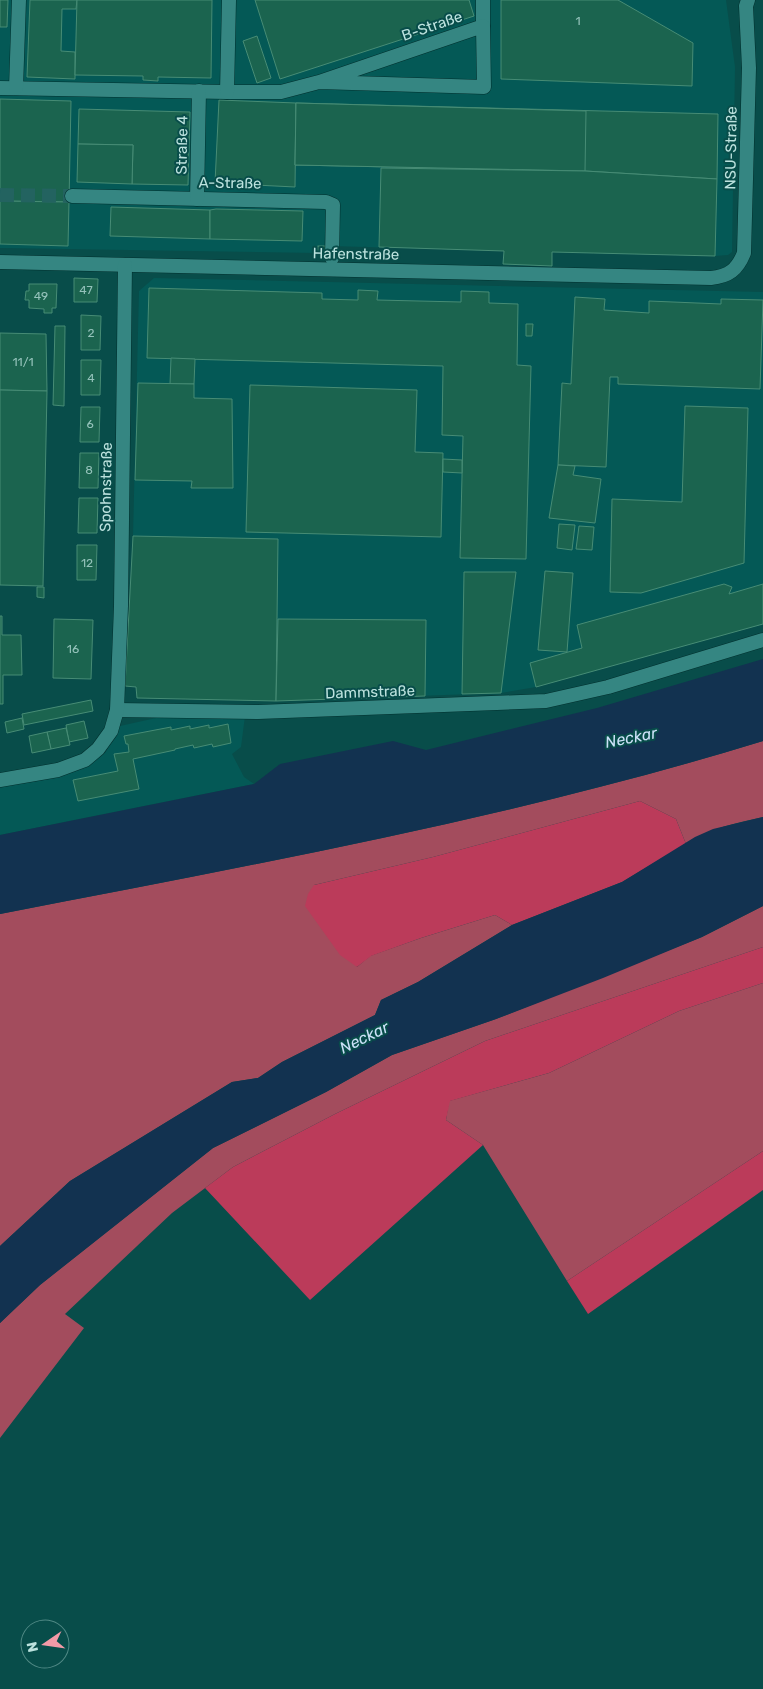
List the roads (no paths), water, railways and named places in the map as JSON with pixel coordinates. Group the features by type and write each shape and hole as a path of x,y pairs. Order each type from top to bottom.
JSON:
{"street":[{"path":"16,88 19,0"},
{"path":"227,92 229,0"},
{"path":"482,0 483,26"},
{"name":"NSU-Straße","path":"712,278 724,277 733,271 740,263 744,253 749,68 746,6 748,0"},
{"name":"B-Straße","path":"0,88 281,92 319,82 483,26 484,87 319,82"},
{"name":"Straße 4","path":"197,199 199,92"},
{"name":"A-Straße","path":"72,196 326,202 332,205 332,258"},
{"name":"Hafenstraße","path":"0,262 712,278"},
{"name":"Spohnstraße","path":"117,710 121,606 125,265"},
{"name":"Dammstraße","path":"117,710 258,712 546,701 608,687 763,640"},
{"path":"0,780 58,770 85,760 98,748 111,731 117,710"}],"water":[{"name":"Neckar","path":"763,659 763,741 574,793 384,838 0,914 0,835 254,784 280,764 393,741 426,750 597,708"},
{"name":"Neckar","path":"763,817 763,906 702,937 603,978 496,1019 392,1055 326,1092 213,1148 40,1285 0,1323 0,1246 70,1181 232,1082 258,1078 282,1062 375,1015 381,1000 418,982 512,925 622,882 695,837 713,829"}],"tunnel":[{"path":"0,195 72,196"}]}
